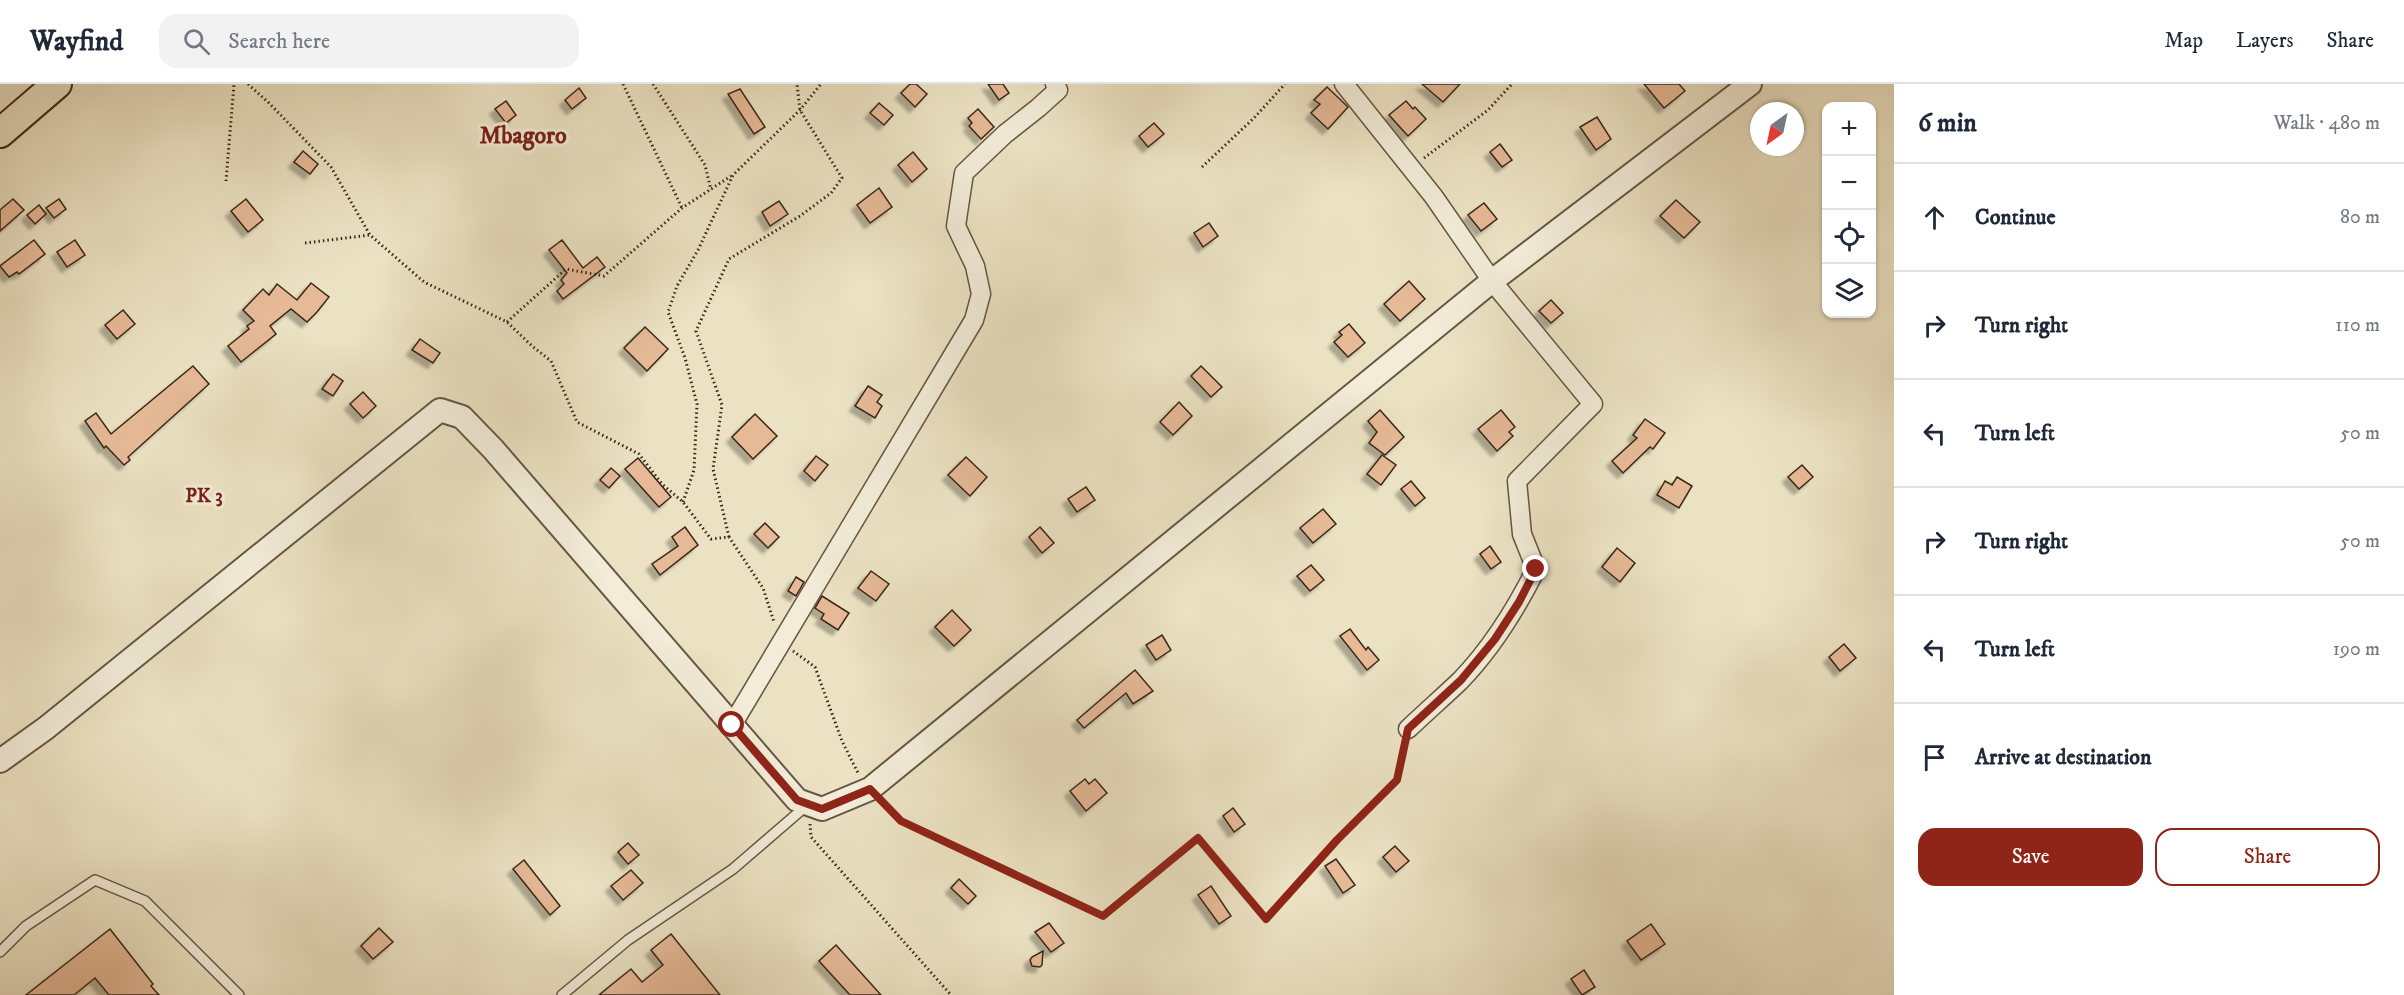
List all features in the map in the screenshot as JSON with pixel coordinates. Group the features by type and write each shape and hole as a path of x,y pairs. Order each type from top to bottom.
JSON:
{"main road":[{"path":"0,133 57,84"}],"street":[{"path":"732,725 974,320 981,294 975,266 956,226 964,173 1005,134 1058,90 1055,84"},
{"path":"1344,84 1434,197 1492,281 1593,404 1517,481 1522,534 1536,569 1519,602 1495,639 1461,680 1408,729"},
{"path":"0,762 46,728 440,410 462,417 492,449 797,800 822,809 870,789 1492,281 1750,84"}],"lane":[{"path":"562,995 628,940 733,869 807,804"},
{"path":"0,952 26,926 95,880 145,901 239,995"}],"path":[{"path":"226,181 234,84"},
{"path":"248,84 331,167 370,235 424,282 507,322 551,361 577,422 639,454 662,484 683,502 711,538 729,537"},
{"path":"623,84 682,208"},
{"path":"653,84 705,165 711,190"},
{"path":"797,84 800,110 842,178 831,193 800,216 729,259 696,331 722,405 713,469 729,537 763,588 781,643 815,667 842,741 863,782 901,821 1103,916 1198,838 1266,919 1337,840 1397,780 1408,729"},
{"path":"507,322 566,269 604,276 682,208 733,175 800,110 821,84"},
{"path":"1202,167 1254,118 1285,84"},
{"path":"1412,169 1488,110 1512,84"},
{"path":"683,502 693,470 697,404 685,358 668,312 677,286 698,250 733,175"},
{"path":"305,243 370,235"},
{"path":"807,804 811,837 951,995"}],"building":[{"path":"910,84 916,84 927,94 915,107 901,93"},
{"path":"988,84 1003,84 1009,93 999,100"},
{"path":"1422,84 1460,84 1443,102"},
{"path":"1644,84 1679,84 1685,91 1664,108"},
{"path":"1327,87 1348,107 1328,129 1311,113 1320,104 1314,100"},
{"path":"579,88 586,98 572,109 565,100"},
{"path":"740,89 765,127 754,134 728,94"},
{"path":"506,101 516,115 506,123 495,109"},
{"path":"1406,101 1426,119 1408,136 1389,115"},
{"path":"879,103 893,115 884,125 870,113"},
{"path":"978,109 994,127 981,139 969,126 972,123 968,118"},
{"path":"1597,117 1611,139 1596,150 1580,127"},
{"path":"1154,123 1164,134 1148,147 1139,136"},
{"path":"1500,144 1512,160 1502,167 1490,152"},
{"path":"303,151 318,164 310,174 294,162"},
{"path":"913,152 927,169 912,182 898,165"},
{"path":"879,188 892,207 870,223 857,205"},
{"path":"13,199 24,210 0,231 0,210"},
{"path":"59,199 66,209 54,218 46,208"},
{"path":"246,199 263,220 248,232 231,211"},
{"path":"1676,200 1700,222 1684,238 1660,216"},
{"path":"779,201 788,214 770,226 762,212"},
{"path":"1484,203 1497,219 1481,231 1468,215"},
{"path":"39,205 46,214 35,224 27,215"},
{"path":"1209,223 1218,236 1203,247 1194,233"},
{"path":"34,240 45,254 19,274 17,272 9,277 0,266"},
{"path":"75,240 85,255 67,267 57,252"},
{"path":"562,240 583,268 597,257 605,267 563,299 557,291 564,284 561,280 567,273 549,250"},
{"path":"1409,281 1425,299 1400,321 1384,304"},
{"path":"311,283 329,297 317,312 307,322 291,309 270,326 276,334 241,362 228,346 249,329 247,326 254,321 243,310 263,289 269,295 277,284 297,300"},
{"path":"1551,300 1563,313 1551,323 1539,311"},
{"path":"123,310 135,324 117,339 105,325"},
{"path":"1349,324 1365,343 1348,357 1334,342 1342,335 1339,332"},
{"path":"645,327 668,349 647,371 624,348"},
{"path":"420,339 440,353 433,363 412,350"},
{"path":"193,366 209,384 128,457 130,460 124,465 106,446 104,448 85,421 96,413 111,434"},
{"path":"1201,366 1222,387 1211,397 1191,376"},
{"path":"333,374 343,381 333,396 322,389"},
{"path":"868,386 882,395 877,402 882,406 875,418 855,406"},
{"path":"363,392 376,406 363,418 350,404"},
{"path":"1179,402 1192,416 1173,435 1160,422"},
{"path":"1380,410 1404,437 1385,455 1369,443 1377,432 1368,421"},
{"path":"1501,410 1515,427 1509,432 1513,436 1497,451 1478,429"},
{"path":"755,414 777,436 753,459 732,437"},
{"path":"1645,419 1665,433 1653,449 1650,447 1623,473 1612,461 1637,438 1633,435"},
{"path":"1382,455 1396,465 1381,485 1367,474"},
{"path":"816,456 828,465 815,481 804,471"},
{"path":"966,457 987,477 970,496 948,475"},
{"path":"638,458 671,497 659,507 625,469"},
{"path":"1802,465 1813,477 1799,489 1788,477"},
{"path":"611,468 620,476 609,488 600,480"},
{"path":"1677,477 1692,486 1679,508 1657,495 1665,481 1672,485"},
{"path":"1411,481 1425,498 1415,506 1401,489"},
{"path":"1086,487 1095,500 1077,512 1068,499"},
{"path":"1323,509 1336,524 1313,543 1300,528"},
{"path":"765,523 779,537 768,548 754,534"},
{"path":"685,527 698,545 660,575 652,564 678,546 672,537"},
{"path":"1040,527 1054,543 1042,553 1029,537"},
{"path":"1490,546 1501,562 1491,569 1480,554"},
{"path":"1617,548 1635,563 1620,582 1602,567"},
{"path":"1311,565 1324,580 1310,591 1297,576"},
{"path":"871,571 889,584 876,601 858,588"},
{"path":"796,577 804,582 796,596 788,591"},
{"path":"822,596 849,613 838,630 821,619 824,614 815,608"},
{"path":"952,610 971,630 954,646 935,627"},
{"path":"1350,629 1366,650 1368,647 1379,660 1367,670 1340,636"},
{"path":"1162,635 1171,650 1156,660 1146,645"},
{"path":"1844,644 1856,658 1840,671 1829,657"},
{"path":"1135,670 1153,691 1133,704 1126,693 1084,728 1077,720"},
{"path":"1085,779 1089,784 1095,779 1107,793 1086,811 1070,791"},
{"path":"1233,808 1245,824 1234,832 1223,816"},
{"path":"628,843 639,855 628,864 618,852"},
{"path":"1395,846 1409,861 1396,872 1383,857"},
{"path":"1336,859 1355,885 1343,893 1325,866"},
{"path":"524,860 560,906 550,915 513,869"},
{"path":"631,870 643,883 623,900 611,886"},
{"path":"959,879 976,896 968,904 951,888"},
{"path":"1211,886 1231,916 1219,924 1198,895"},
{"path":"1049,923 1064,943 1051,952 1035,932"},
{"path":"1651,924 1665,944 1641,960 1627,941"},
{"path":"379,928 393,942 373,959 361,946"},
{"path":"110,929 159,995 109,995 95,978 74,995 26,995"},
{"path":"671,934 720,995 599,995 631,969 642,982 663,965 651,950"},
{"path":"836,945 881,995 850,995 819,961"},
{"path":"1043,951 1042,965 1032,966 1030,960 1032,957"},
{"path":"1584,970 1595,987 1582,995 1571,979"}],"district":[{"name":"Mbagoro","path":"523,135"},
{"name":"PK 3","path":"204,495"}],"route":[{"path":"732,725 797,800 822,809 870,789 901,821 1103,916 1198,838 1266,919 1337,840 1397,780 1408,729 1461,680 1495,639 1519,602 1536,569"}]}
